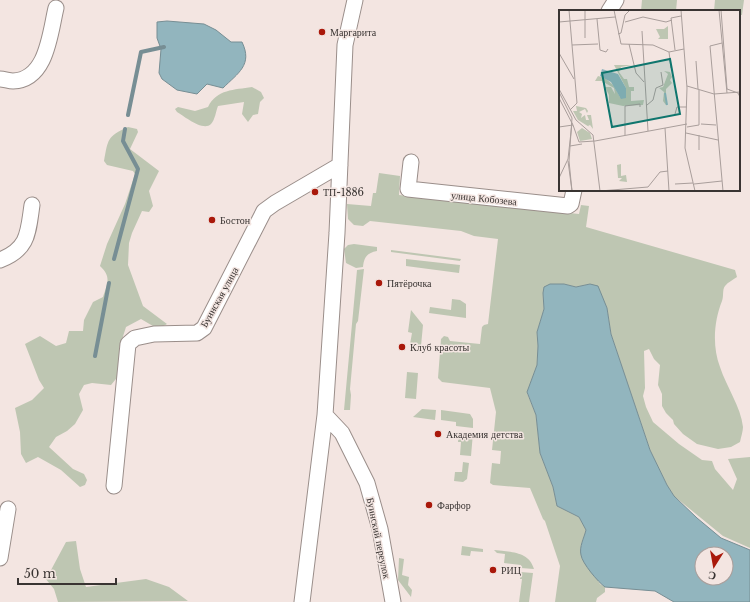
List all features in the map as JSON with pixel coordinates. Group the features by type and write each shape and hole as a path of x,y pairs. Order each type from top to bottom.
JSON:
{"street":[{"path":"302,602 325,415 337,233 345,45 355,0"},
{"path":"610,10 616,0"},
{"path":"1,79 12,81 24,78 33,72 41,62 47,47 56,8"},
{"name":"улица Кобозева","path":"411,162 408,189 568,206 571,204 574,191"},
{"name":"Буинская улица","path":"114,486 128,344 135,338 154,334 198,333 204,328 264,211 340,165"},
{"path":"0,260 10,256 20,249 26,238 32,205"},
{"name":"Буинский переулок","path":"325,415 342,433 367,483 380,530 393,602"},
{"path":"0,558 8,508"}],"green space":[{"path":"642,0 677,0 676,10 641,10"},
{"path":"715,0 744,0 742,15 740,15 740,10 714,10"},
{"path":"252,87 261,92 264,98 260,102 258,114 253,115 248,122 242,114 244,102 218,106 214,120 208,126 199,125 177,112 175,109 178,107 195,111 208,107 216,97 227,91"},
{"path":"128,127 137,129 138,132 130,149 159,171 149,191 153,206 149,212 142,211 132,233 129,243 128,265 143,306 167,324 158,329 141,319 126,327 119,349 120,374 111,385 92,383 84,385 79,394 83,410 75,424 67,431 56,437 49,447 73,469 84,474 87,480 85,485 80,487 61,470 38,457 26,463 21,454 20,432 15,408 32,400 44,388 39,380 25,344 40,336 56,346 66,343 69,331 83,331 84,320 93,302 103,297 108,281 104,270 100,266 107,244 125,204 135,174 133,171 107,165 104,161 106,148 112,136"},
{"path":"379,173 400,176 399,195 579,214 581,205 589,206 586,227 735,270 737,277 728,283 724,289 723,299 717,317 715,342 717,359 742,419 743,429 740,442 731,447 718,449 697,444 683,434 662,406 662,394 658,385 660,365 654,359 649,349 644,351 645,388 643,396 653,422 679,444 702,460 712,461 715,469 733,490 737,479 728,459 750,457 750,548 723,536 674,496 650,450 611,334 607,308 590,284 576,287 564,284 543,293 544,309 537,332 537,365 527,393 536,415 540,453 553,487 557,506 579,517 586,530 581,547 600,584 605,587 605,592 597,598 596,602 555,602 560,566 545,521 530,488 493,485 490,483 492,463 500,464 501,451 492,450 496,412 490,388 442,382 438,378 441,339 444,336 448,337 450,341 480,344 482,327 488,324 498,239 474,236 461,231 370,221 363,226 354,225 348,219 347,204 371,206 373,193 376,193"},
{"path":"354,244 377,247 377,251 367,256 363,267 356,268 346,263 344,249 348,245"},
{"path":"391,250 461,259 460,261 391,252"},
{"path":"406,259 460,265 459,273 406,266"},
{"path":"364,269 358,321 356,324 350,389 350,410 344,410 357,270"},
{"path":"452,299 460,300 466,304 466,318 429,313 430,307 451,310"},
{"path":"411,310 423,325 421,346 410,344 412,333 408,332"},
{"path":"407,372 418,373 416,399 405,398"},
{"path":"422,409 436,410 435,420 413,417"},
{"path":"441,410 470,414 473,419 473,428 456,426 456,422 441,420"},
{"path":"459,432 473,433 471,456 460,455 461,442 458,442"},
{"path":"463,462 469,463 467,479 463,482 454,481 455,472 462,472"},
{"path":"76,541 80,569 86,587 146,579 169,587 188,601 58,602 54,589 45,578 66,542"},
{"path":"462,546 483,549 483,552 471,551 470,556 461,555"},
{"path":"494,550 512,552 523,556 532,563 534,569 521,568 521,565 504,563 505,554 497,553"},
{"path":"399,558 404,559 402,575 409,577 408,585 412,590 411,597 398,580"},
{"path":"520,572 533,573 529,602 519,602 522,579 520,579"}],"water":[{"path":"167,21 204,24 216,30 231,42 242,42 246,57 245,63 239,73 223,88 207,84 197,94 177,90 162,79 159,73 161,49 157,38 157,22"},
{"path":"550,284 564,284 576,287 590,284 598,286 607,308 611,334 650,450 674,496 721,538 750,550 750,602 674,602 655,591 605,587 587,567 582,558 581,552 581,546 586,530 579,517 557,506 553,487 540,453 536,415 527,392 537,365 537,332 544,309 544,287"}],"waterway":[{"path":"128,115 141,52 164,47"},
{"path":"114,259 138,169 123,141 125,129"},
{"path":"95,356 109,283"}],"place":[{"name":"Маргарита","path":"322,32"},
{"name":"ТП-1886","path":"315,192"},
{"name":"Бостон","path":"212,220"},
{"name":"Пятёрочка","path":"379,283"},
{"name":"Клуб красоты","path":"402,347"},
{"name":"Академия детства","path":"438,434"},
{"name":"Фарфор","path":"429,505"},
{"name":"РИЦ","path":"493,570"}]}
